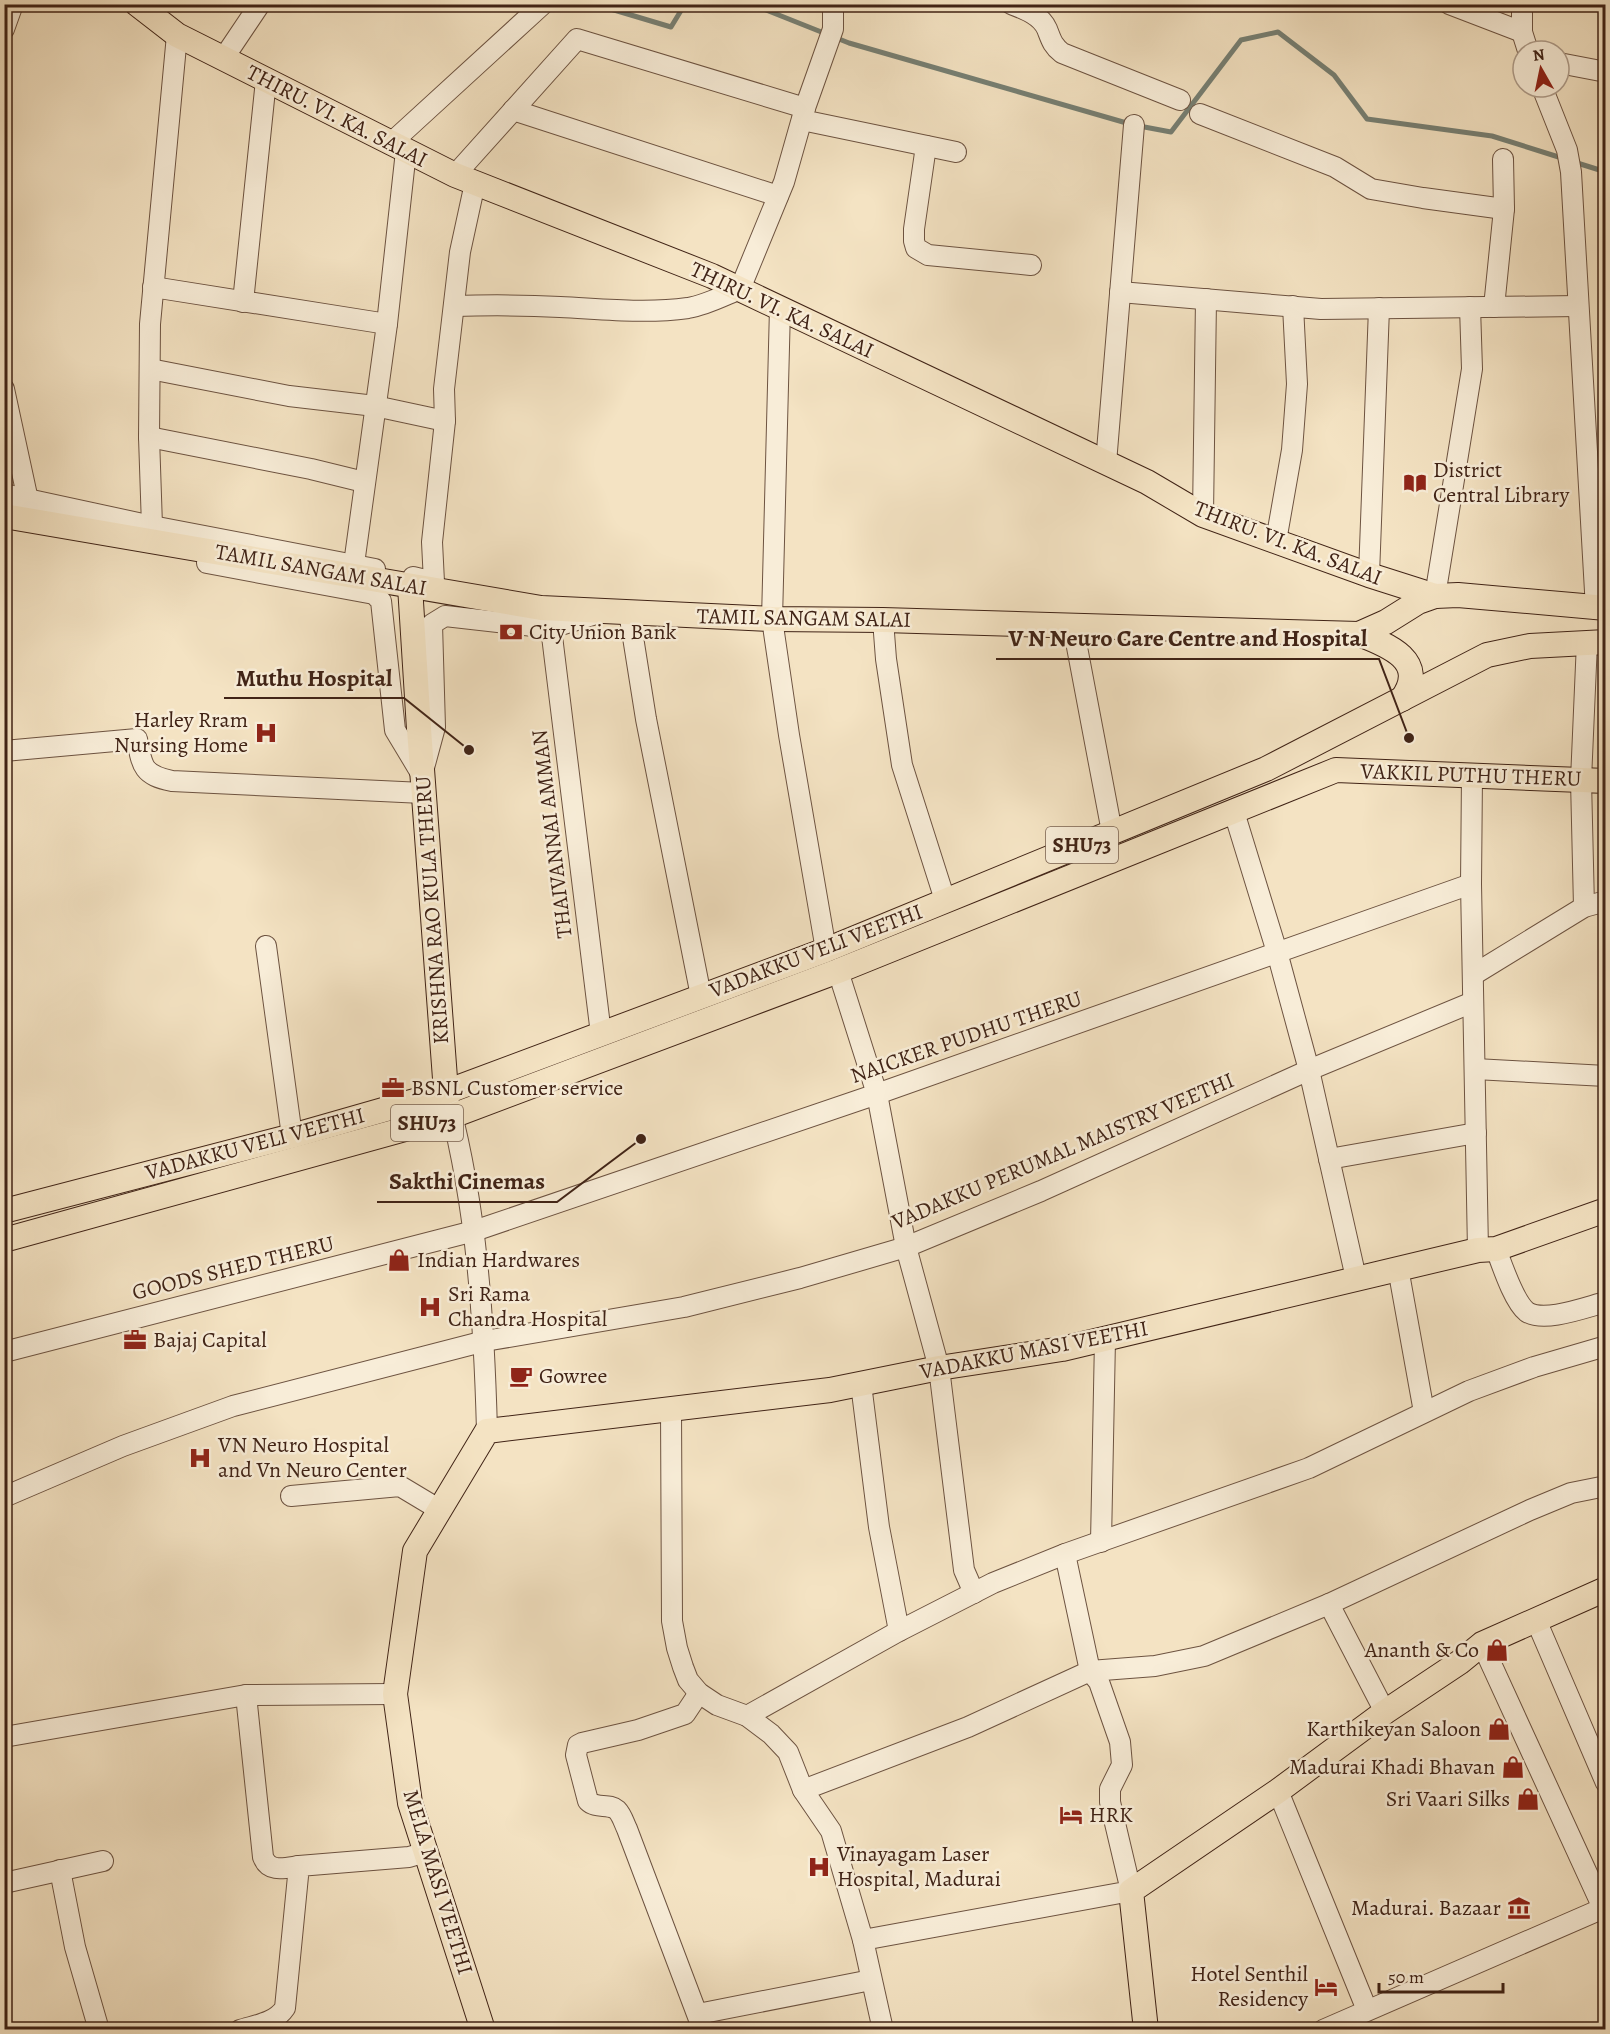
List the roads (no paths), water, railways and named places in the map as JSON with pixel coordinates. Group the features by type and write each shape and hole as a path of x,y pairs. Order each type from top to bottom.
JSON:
{"main road":[{"name":"THIRU. VI. KA. SALAI","path":"148,8 177,35 398,148 465,179 712,276 1147,482 1203,515 1435,597"},
{"name":"TAMIL SANGAM SALAI","path":"4,516 422,584 546,618 604,611 772,619 884,620 1359,634"},
{"name":"KRISHNA RAO KULA THERU","path":"422,584 419,729 446,1092"},
{"path":"1359,634 1386,622 1418,602 1435,597 1458,595 1600,608"},
{"path":"1359,634 1394,648 1403,657 1411,676 1410,687 1402,699"},
{"name":"VADAKKU VELI VEETHI","path":"4,1211 292,1136 446,1092 826,950 1266,769 1487,655 1530,646 1596,642"},
{"path":"1335,734 1330,749 1336,770"},
{"name":"VADAKKU VELI VEETHI","path":"4,1240 452,1116 838,971 1336,770"},
{"name":"VAKKIL PUTHU THERU","path":"1336,770 1605,781"},
{"name":"VADAKKU MASI VEETHI","path":"487,1431 830,1390 939,1368 1062,1349 1398,1268 1487,1249 1605,1210"},
{"name":"MELA MASI VEETHI","path":"483,2030 410,1803 395,1694 415,1551 487,1431"},
{"path":"1146,2030 1131,1891 1278,1791 1482,1644 1605,1589"}],"street":[{"path":"4,29 13,4"},
{"path":"224,59 260,4"},
{"path":"354,564 387,324 398,148 543,4"},
{"path":"454,306 496,305 598,310 689,308 740,289 778,196 803,114 831,37 833,4"},
{"path":"1011,4 1031,12 1041,20 1055,47 1062,53 1180,100"},
{"path":"1449,4 1519,39"},
{"path":"1522,4 1525,39"},
{"path":"152,526 149,437 150,324 177,35"},
{"path":"4,494 152,526 354,564 422,584 432,542 445,421 444,389 460,252 465,179 513,110 577,39 803,114 956,152"},
{"path":"1571,65 1605,72"},
{"path":"243,302 266,80"},
{"path":"1547,99 1567,150 1571,172 1578,306 1600,608"},
{"path":"513,110 778,196"},
{"path":"1200,114 1335,167 1371,189 1504,209"},
{"path":"1106,463 1134,126"},
{"path":"926,146 914,229 916,248 928,255 1031,265"},
{"path":"1494,307 1504,209 1503,159"},
{"path":"153,287 387,324"},
{"path":"1120,292 1320,309 1578,306"},
{"path":"1203,515 1206,299"},
{"path":"1276,541 1292,450 1297,384 1293,306"},
{"path":"1435,597 1472,369 1470,307"},
{"path":"780,308 772,619 789,735 826,950"},
{"path":"1369,575 1379,308"},
{"path":"150,369 288,396 375,406 445,421"},
{"path":"4,389 28,500"},
{"path":"149,437 312,469 364,482"},
{"path":"4,525 374,594 381,601 395,730 423,784"},
{"path":"628,612 646,719 701,996"},
{"path":"423,784 435,727 432,624 445,616 546,618"},
{"name":"THAIVANNAI AMMAN","path":"546,618 601,1034"},
{"path":"884,620 886,659 902,765 945,900"},
{"path":"1073,626 1112,832"},
{"path":"1584,906 1581,780 1596,642"},
{"path":"4,751 137,740 141,764 148,773 166,780 423,784"},
{"path":"1472,775 1471,884 1476,1133 1487,1249 1526,1311 1535,1315 1555,1315 1605,1302"},
{"path":"1234,812 1277,952 1309,1070 1356,1278"},
{"name":"NAICKER PUDHU THERU","path":"474,1230 877,1094 1471,884"},
{"path":"1473,975 1584,906 1605,901"},
{"path":"266,946 292,1136"},
{"path":"838,971 877,1094 906,1247 939,1368 964,1570 974,1593"},
{"name":"VADAKKU PERUMAL MAISTRY VEETHI","path":"4,1497 123,1446 233,1406 484,1341 684,1307 800,1278 906,1247 1041,1191 1309,1070 1473,1002"},
{"path":"1475,1069 1605,1076"},
{"path":"446,1092 474,1230 484,1341 487,1431"},
{"path":"1329,1159 1476,1133"},
{"name":"GOODS SHED THERU","path":"4,1352 474,1230"},
{"path":"1398,1268 1424,1412"},
{"path":"1101,1542 1105,1339"},
{"path":"747,1716 899,1631 993,1583 1065,1554 1309,1468 1469,1390 1554,1360 1605,1346"},
{"path":"861,1383 879,1527 899,1631"},
{"path":"671,1409 672,1621 683,1667 688,1680 699,1693 717,1705 747,1716 771,1734 788,1752 803,1790 831,1831 862,1940 883,2030"},
{"path":"291,1496 400,1486 440,1510"},
{"path":"803,1790 968,1727 1090,1671 1155,1666 1204,1656 1329,1604 1530,1510 1571,1493 1605,1486"},
{"path":"862,1940 1131,1891 1110,1802 1110,1789 1122,1765 1120,1742 1099,1682 1090,1671 1065,1554"},
{"path":"1329,1604 1385,1712"},
{"path":"1536,1620 1605,1783"},
{"path":"1323,2030 1604,1908 1482,1644"},
{"path":"699,1693 685,1714 638,1730 582,1743 576,1750 588,1801 617,1810 627,1829 700,2022 872,1980"},
{"path":"4,1737 246,1695 395,1694"},
{"path":"246,1695 263,1857 269,1867 277,1869 409,1857 426,1852"},
{"path":"1278,1791 1367,2010"},
{"path":"4,1883 103,1861"},
{"path":"240,2030 272,2020 280,2016 285,2008 299,1866"},
{"path":"60,1870 75,1947 99,2030"}],"waterway":[{"path":"594,4 671,27 685,4"},
{"path":"751,4 849,43 1130,124"},
{"path":"1139,126 1171,132 1241,40 1278,32 1334,75 1367,119 1492,136 1565,159"},
{"path":"1574,162 1606,172"}],"place":[{"name":"District Central Library","path":"1415,483"},
{"name":"City Union Bank","path":"511,632"},
{"name":"Harley Rram Nursing Home","path":"266,733"},
{"name":"V N Neuro Care Centre and Hospital","path":"1409,738"},
{"name":"Muthu Hospital","path":"469,750"},
{"name":"BSNL Customer service","path":"393,1088"},
{"name":"Sakthi Cinemas","path":"641,1139"},
{"name":"Indian Hardwares","path":"399,1260"},
{"name":"Sri Rama Chandra Hospital","path":"430,1307"},
{"name":"Bajaj Capital","path":"135,1340"},
{"name":"Gowree","path":"521,1376"},
{"name":"VN Neuro Hospital and Vn Neuro Center","path":"200,1458"},
{"name":"Ananth & Co","path":"1497,1650"},
{"name":"Karthikeyan Saloon","path":"1499,1729"},
{"name":"Madurai Khadi Bhavan","path":"1513,1767"},
{"name":"Sri Vaari Silks","path":"1528,1799"},
{"name":"HRK","path":"1071,1815"},
{"name":"Vinayagam Laser Hospital, Madurai","path":"819,1867"},
{"name":"Madurai. Bazaar","path":"1519,1908"},
{"name":"Hotel Senthil Residency","path":"1326,1987"}]}
